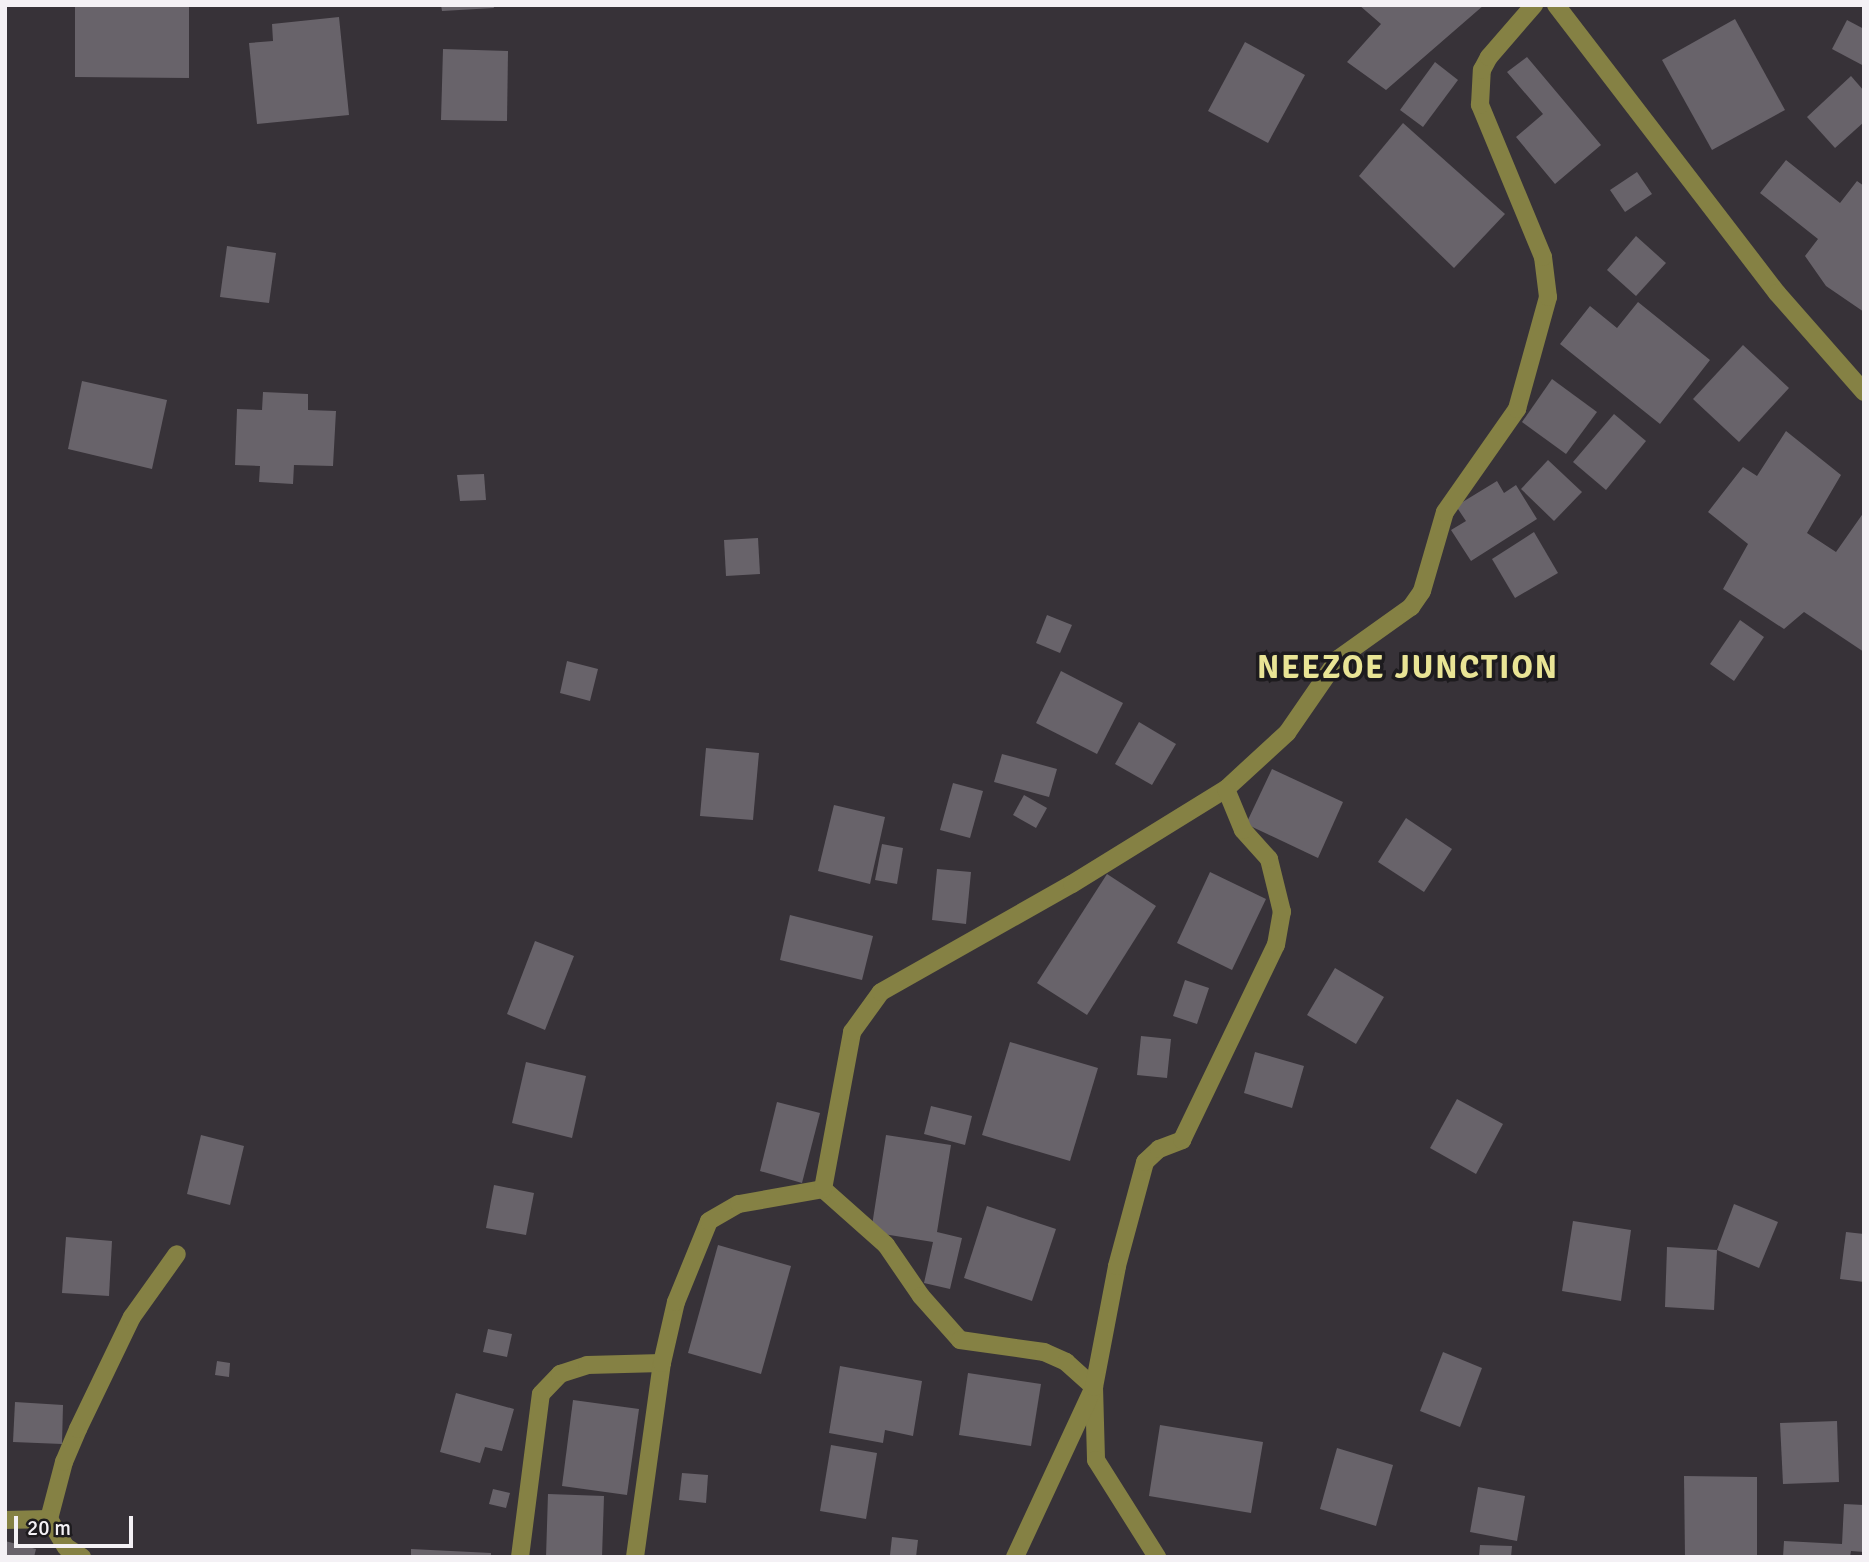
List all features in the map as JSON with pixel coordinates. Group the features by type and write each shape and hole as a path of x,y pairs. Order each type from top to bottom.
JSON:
{"street":[{"path":"823,1189 852,1032 881,992 1072,884 1226,789 1287,733 1338,659 1411,607 1422,592 1445,512 1517,409 1549,283 1543,257 1484,120 1479,85 1489,57 1534,5"},
{"path":"1556,5 1777,293 1864,392"},
{"path":"1157,1557 1096,1460 1094,1387 1117,1266 1145,1162 1159,1149 1182,1140 1276,945 1282,912 1269,859 1238,821 1226,789"},
{"path":"635,1557 662,1363 676,1302 709,1221 738,1204 823,1189"},
{"path":"823,1189 886,1245 921,1296 960,1340 1044,1352 1066,1362 1094,1387"},
{"path":"82,1557 66,1552 49,1520 64,1462 132,1317 177,1254"},
{"path":"520,1557 541,1394 561,1374 587,1365 662,1363"},
{"path":"1015,1557 1094,1387"},
{"path":"5,1520 49,1520"}],"building":[{"path":"75,5 189,5 189,78 75,77"},
{"path":"441,5 493,5 494,8 442,11"},
{"path":"1359,5 1484,5 1386,90 1347,62 1381,24"},
{"path":"339,17 349,115 257,124 249,43 273,41 272,24"},
{"path":"1735,19 1785,110 1712,150 1662,60"},
{"path":"1847,20 1864,29 1864,66 1832,49"},
{"path":"1245,42 1305,75 1268,143 1208,111"},
{"path":"443,49 508,51 507,121 441,120"},
{"path":"1527,57 1601,145 1555,184 1516,137 1543,114 1507,72"},
{"path":"1435,62 1458,80 1423,127 1400,110"},
{"path":"1851,76 1864,91 1864,122 1835,148 1807,117"},
{"path":"1403,123 1505,214 1454,268 1359,176"},
{"path":"1786,160 1840,203 1857,181 1864,186 1864,312 1826,286 1805,256 1818,239 1760,193"},
{"path":"1637,172 1652,194 1625,212 1610,190"},
{"path":"1636,236 1666,263 1636,296 1607,270"},
{"path":"227,246 276,253 269,303 220,297"},
{"path":"1638,302 1710,360 1660,424 1560,344 1590,306 1617,328"},
{"path":"1743,345 1789,388 1739,442 1693,399"},
{"path":"1552,379 1597,412 1566,454 1522,422"},
{"path":"82,381 167,400 152,469 68,449"},
{"path":"263,392 308,394 308,410 336,411 333,466 294,465 293,484 259,482 260,466 235,465 237,409 262,410"},
{"path":"1614,414 1646,441 1606,490 1573,462"},
{"path":"1786,431 1841,475 1807,533 1836,552 1864,512 1864,652 1804,612 1784,629 1723,589 1748,544 1708,512 1743,467 1757,476"},
{"path":"1548,460 1582,492 1554,521 1521,489"},
{"path":"484,474 486,500 460,501 457,475"},
{"path":"1497,481 1504,493 1516,485 1537,519 1471,561 1451,530 1466,521 1456,506"},
{"path":"1534,532 1558,573 1515,598 1492,559"},
{"path":"758,538 760,574 726,576 724,540"},
{"path":"1047,615 1072,625 1060,653 1036,643"},
{"path":"1740,620 1764,637 1734,681 1710,664"},
{"path":"567,661 598,669 590,701 560,693"},
{"path":"1061,671 1123,703 1097,754 1036,723"},
{"path":"1139,722 1176,744 1152,785 1115,764"},
{"path":"706,748 759,753 753,820 700,816"},
{"path":"1002,754 1057,769 1049,797 994,782"},
{"path":"1272,769 1343,802 1318,858 1246,824"},
{"path":"953,783 983,791 970,838 940,830"},
{"path":"1024,795 1047,808 1036,828 1013,815"},
{"path":"834,805 885,817 870,884 818,871"},
{"path":"1406,818 1452,849 1424,892 1378,862"},
{"path":"882,844 903,848 897,884 875,880"},
{"path":"937,869 971,872 966,924 932,920"},
{"path":"1210,872 1266,899 1232,970 1177,943"},
{"path":"1107,874 1156,906 1087,1015 1037,983"},
{"path":"790,915 873,936 862,980 780,960"},
{"path":"535,941 574,956 545,1030 507,1014"},
{"path":"1335,968 1384,997 1356,1044 1307,1015"},
{"path":"1185,980 1209,988 1197,1024 1173,1016"},
{"path":"1141,1036 1171,1039 1167,1078 1137,1075"},
{"path":"1010,1042 1098,1068 1070,1161 982,1135"},
{"path":"1255,1052 1304,1066 1292,1108 1244,1093"},
{"path":"526,1062 586,1076 572,1138 512,1123"},
{"path":"1457,1099 1503,1124 1476,1174 1430,1148"},
{"path":"777,1102 820,1113 802,1183 760,1171"},
{"path":"931,1106 972,1116 965,1145 924,1134"},
{"path":"201,1135 244,1146 230,1205 187,1194"},
{"path":"886,1135 951,1145 937,1232 962,1238 950,1289 924,1283 933,1242 871,1232"},
{"path":"494,1185 534,1193 526,1235 486,1228"},
{"path":"1734,1204 1778,1222 1759,1268 1717,1250"},
{"path":"987,1206 1056,1229 1032,1301 964,1278"},
{"path":"1573,1221 1631,1230 1621,1301 1562,1291"},
{"path":"1846,1232 1864,1234 1864,1282 1840,1279"},
{"path":"66,1237 112,1241 109,1296 62,1293"},
{"path":"718,1245 791,1266 761,1374 688,1353"},
{"path":"1667,1247 1717,1250 1714,1310 1665,1307"},
{"path":"488,1329 512,1334 507,1357 483,1352"},
{"path":"1443,1352 1482,1368 1460,1427 1420,1411"},
{"path":"217,1361 230,1363 229,1377 215,1375"},
{"path":"840,1366 922,1381 913,1436 885,1430 883,1443 829,1433"},
{"path":"968,1373 1041,1384 1031,1446 959,1435"},
{"path":"456,1393 514,1409 502,1451 485,1447 480,1463 440,1452"},
{"path":"573,1400 639,1409 627,1495 562,1486"},
{"path":"15,1402 63,1405 62,1444 13,1442"},
{"path":"1837,1421 1839,1482 1783,1484 1780,1423"},
{"path":"1160,1425 1263,1442 1251,1513 1149,1496"},
{"path":"831,1445 877,1453 866,1519 820,1511"},
{"path":"1337,1448 1393,1465 1376,1526 1320,1509"},
{"path":"682,1473 708,1475 706,1503 679,1500"},
{"path":"1684,1476 1757,1477 1757,1557 1685,1557"},
{"path":"1478,1487 1525,1496 1517,1541 1470,1532"},
{"path":"493,1489 510,1493 506,1508 489,1504"},
{"path":"548,1494 604,1496 602,1557 546,1557"},
{"path":"1844,1504 1864,1505 1864,1552 1851,1551 1850,1557 1783,1557 1784,1541 1842,1544"},
{"path":"892,1537 918,1540 916,1557 890,1555"},
{"path":"5,1541 36,1549 34,1557 5,1557"},
{"path":"1480,1545 1512,1546 1511,1557 1479,1557"},
{"path":"411,1549 491,1553 491,1557 411,1557"}],"district":[{"name":"NEEZOE JUNCTION","path":"1408,668"}]}
